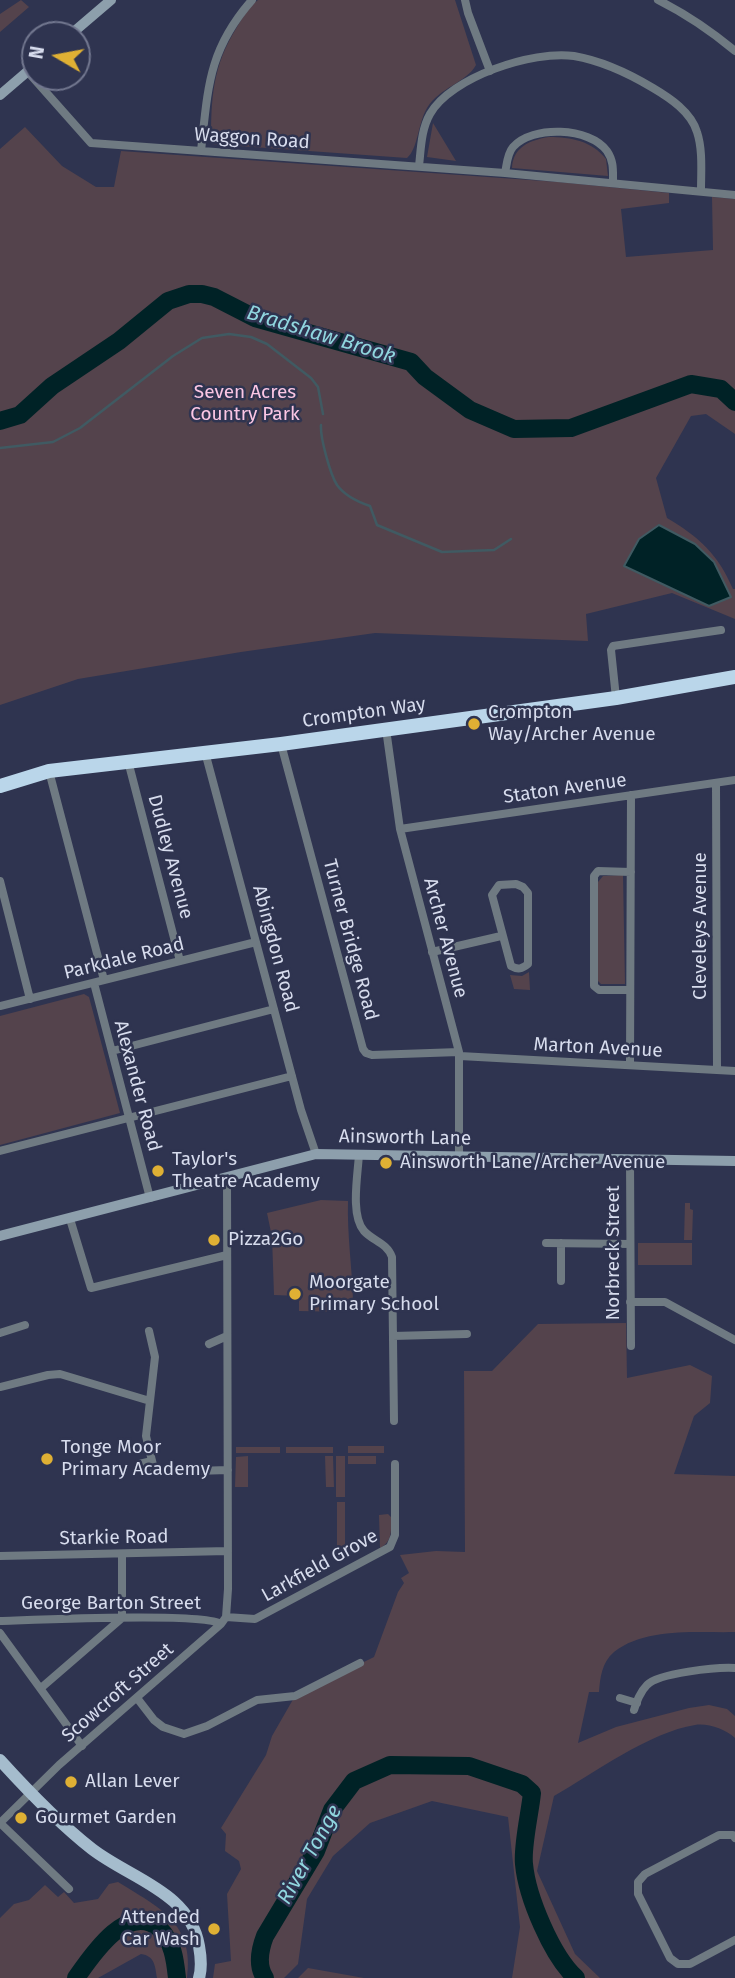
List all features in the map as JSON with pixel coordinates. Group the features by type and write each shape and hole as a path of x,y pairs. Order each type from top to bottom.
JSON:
{"highway":[{"name":"Crompton Way","path":"0,786 49,771 281,744 616,698 735,677"}],"main road":[{"path":"86,21 111,0"},
{"path":"0,95 21,77"},
{"name":"Ainsworth Lane","path":"0,1236 316,1154 735,1161"},
{"path":"0,1760 30,1793 94,1851 168,1896 180,1907 197,1935 201,1959 198,1978"}],"street":[{"path":"201,151 209,77 221,45 237,17 252,0"},
{"path":"465,0 490,71"},
{"path":"658,0 691,18 735,51"},
{"path":"419,166 423,134 429,115 441,99 490,71 545,56 570,56 594,60 634,76 671,100 688,116 697,132 701,191"},
{"name":"Waggon Road","path":"49,91 91,143 419,166 735,195"},
{"path":"505,173 508,157 522,140 547,132 561,131 588,138 607,150 613,164 613,183"},
{"path":"616,698 611,650 613,646 721,630"},
{"name":"Archer Avenue","path":"386,729 400,829 459,1054 459,1156"},
{"name":"Turner Bridge Road","path":"281,744 363,1049 372,1055 459,1054"},
{"name":"Abingdon Road","path":"205,752 292,1076 316,1154"},
{"name":"Dudley Avenue","path":"128,761 180,961"},
{"path":"49,771 104,981"},
{"name":"Staton Avenue","path":"400,829 735,780"},
{"name":"Cleveleys Avenue","path":"716,783 717,1070"},
{"path":"630,1065 631,795"},
{"path":"631,872 598,872 594,876 594,986 599,990 631,990"},
{"path":"0,881 30,999"},
{"path":"516,884 528,893 528,964 523,968 511,967 501,936 492,895 499,886 516,884"},
{"path":"432,952 501,936"},
{"name":"Parkdale Road","path":"0,1006 257,942"},
{"name":"Alexander Road","path":"94,983 150,1198"},
{"path":"112,1051 274,1009"},
{"name":"Marton Avenue","path":"459,1054 735,1071"},
{"path":"0,1151 292,1076"},
{"path":"359,1154 357,1218 365,1231 388,1249 392,1257 388,1310 393,1336 394,1421"},
{"name":"Norbreck Street","path":"630,1160 631,1346"},
{"path":"223,1620 228,1551 227,1177"},
{"path":"70,1219 89,1286 94,1288 227,1255"},
{"path":"545,1243 630,1244"},
{"path":"561,1243 561,1282"},
{"path":"631,1302 664,1302 735,1340"},
{"path":"0,1333 25,1325"},
{"path":"139,1464 153,1465 146,1436 155,1357 149,1346 149,1331"},
{"path":"393,1336 467,1334"},
{"path":"209,1344 227,1336"},
{"path":"3,1399 0,1387 60,1374 150,1401"},
{"name":"Larkfield Grove","path":"223,1620 260,1617 390,1547 395,1535 394,1464"},
{"path":"195,1471 228,1470"},
{"name":"Starkie Road","path":"0,1556 228,1551"},
{"path":"41,1688 122,1618 122,1554"},
{"name":"George Barton Street","path":"0,1620 223,1620"},
{"name":"Scowcroft Street","path":"0,1823 223,1620"},
{"path":"0,1633 82,1746"},
{"path":"341,1661 346,1670"},
{"path":"137,1698 163,1727 184,1734 207,1726 257,1700 295,1696 360,1663"},
{"path":"620,1698 635,1707 639,1695 653,1680 715,1668 735,1668"},
{"path":"0,1823 63,1886"},
{"path":"735,1838 719,1835 645,1874 638,1882 638,1894 670,1958 678,1964 690,1965 735,1940"}],"green space":[{"path":"21,0 29,7 0,32 0,14"},
{"path":"258,0 455,0 476,65 466,76 432,101 422,121 414,148 407,158 211,144 213,98 222,56 237,27"},
{"path":"433,123 456,161 427,157"},
{"name":"Seven Acres Country Park","path":"25,127 62,166 96,187 114,187 121,151 558,182 669,193 669,203 621,209 626,257 713,250 712,197 735,199 735,434 706,414 691,416 656,478 667,518 689,532 714,556 735,589 735,619 672,593 586,614 588,641 375,633 78,679 0,705 0,149","holes":["695,544 714,562 731,597"]},
{"path":"549,137 573,139 588,144 606,159 608,176 512,168 519,150 535,140"},
{"path":"623,875 625,984 601,984 598,981 598,882 603,876"},
{"path":"529,972 530,990 514,989 510,975 522,976"},
{"path":"84,994 89,997 120,1113 0,1145 0,1016"},
{"path":"321,1200 348,1201 355,1300 354,1308 347,1308 346,1312 299,1311 299,1296 274,1295 272,1237 267,1213"},
{"path":"685,1203 690,1203 690,1209 693,1210 692,1240 684,1240"},
{"path":"638,1243 692,1243 692,1265 638,1265"},
{"path":"626,1323 627,1378 690,1365 712,1376 710,1403 694,1416 674,1474 735,1476 735,1632 656,1635 641,1638 614,1652 604,1665 599,1692 589,1692 578,1743 616,1727 709,1705 727,1709 735,1716 735,1738 721,1729 705,1725 678,1729 641,1744 554,1796 537,1871 575,1954 600,1978 512,1978 520,1927 508,1817 432,1801 370,1823 333,1856 307,1899 298,1964 284,1978 213,1978 215,1964 231,1961 227,1894 241,1869 239,1861 225,1851 226,1834 221,1828 266,1755 272,1736 295,1696 374,1657 398,1592 404,1583 401,1578 409,1573 400,1555 436,1551 465,1552 464,1371 492,1371 538,1324"},
{"path":"348,1446 384,1446 384,1453 348,1453"},
{"path":"236,1447 280,1447 280,1453 236,1453"},
{"path":"286,1447 333,1447 333,1453 286,1453"},
{"path":"248,1456 248,1487 235,1487 236,1457"},
{"path":"325,1456 333,1456 334,1487 326,1487"},
{"path":"336,1456 345,1456 345,1497 336,1497"},
{"path":"348,1456 376,1456 376,1464 348,1464"},
{"path":"337,1502 345,1502 345,1555 337,1560"},
{"path":"388,1514 391,1517 390,1535 380,1548 379,1515"},
{"path":"118,1882 160,1909 179,1930 188,1959 187,1978 157,1978 152,1959 141,1954 98,1978 0,1978 0,1918 14,1904 29,1900 45,1885 58,1897 64,1892 74,1903 98,1899 109,1884"},
{"path":"308,1968 364,1978 298,1978"}],"shaded area":[{"path":"659,525 695,544 714,562 731,597 709,606 624,566 639,539"}],"waterway":[{"name":"Bradshaw Brook","path":"0,421 20,415 52,386 119,341 168,301 189,294 214,297 255,318 411,362 425,377 470,410 514,429 571,428 691,384 721,389 735,402"},
{"path":"0,448 53,442 80,428 173,356 202,338 229,334 251,337 267,344 311,378 318,387 323,414"},
{"path":"321,425 326,455 337,485 352,498 370,506 377,525 442,552 494,550 511,539"},
{"name":"River Tonge","path":"265,1978 260,1957 265,1936 316,1851 332,1810 354,1781 390,1765 469,1766 522,1784 532,1793 524,1848 526,1877 542,1925 558,1956 576,1978"},
{"name":"River Tonge","path":"76,1978 112,1934 135,1921 147,1921 164,1933 172,1951 177,1978"}],"place":[{"name":"Crompton Way/Archer Avenue","path":"474,724"},
{"name":"Ainsworth Lane/Archer Avenue","path":"386,1163"},
{"name":"Taylor's Theatre Academy","path":"158,1171"},
{"name":"Pizza2Go","path":"214,1240"},
{"name":"Moorgate Primary School","path":"295,1294"},
{"name":"Tonge Moor Primary Academy","path":"47,1459"},
{"name":"Allan Lever","path":"71,1782"},
{"name":"Gourmet Garden","path":"21,1818"},
{"name":"Attended Car Wash","path":"214,1929"}]}
